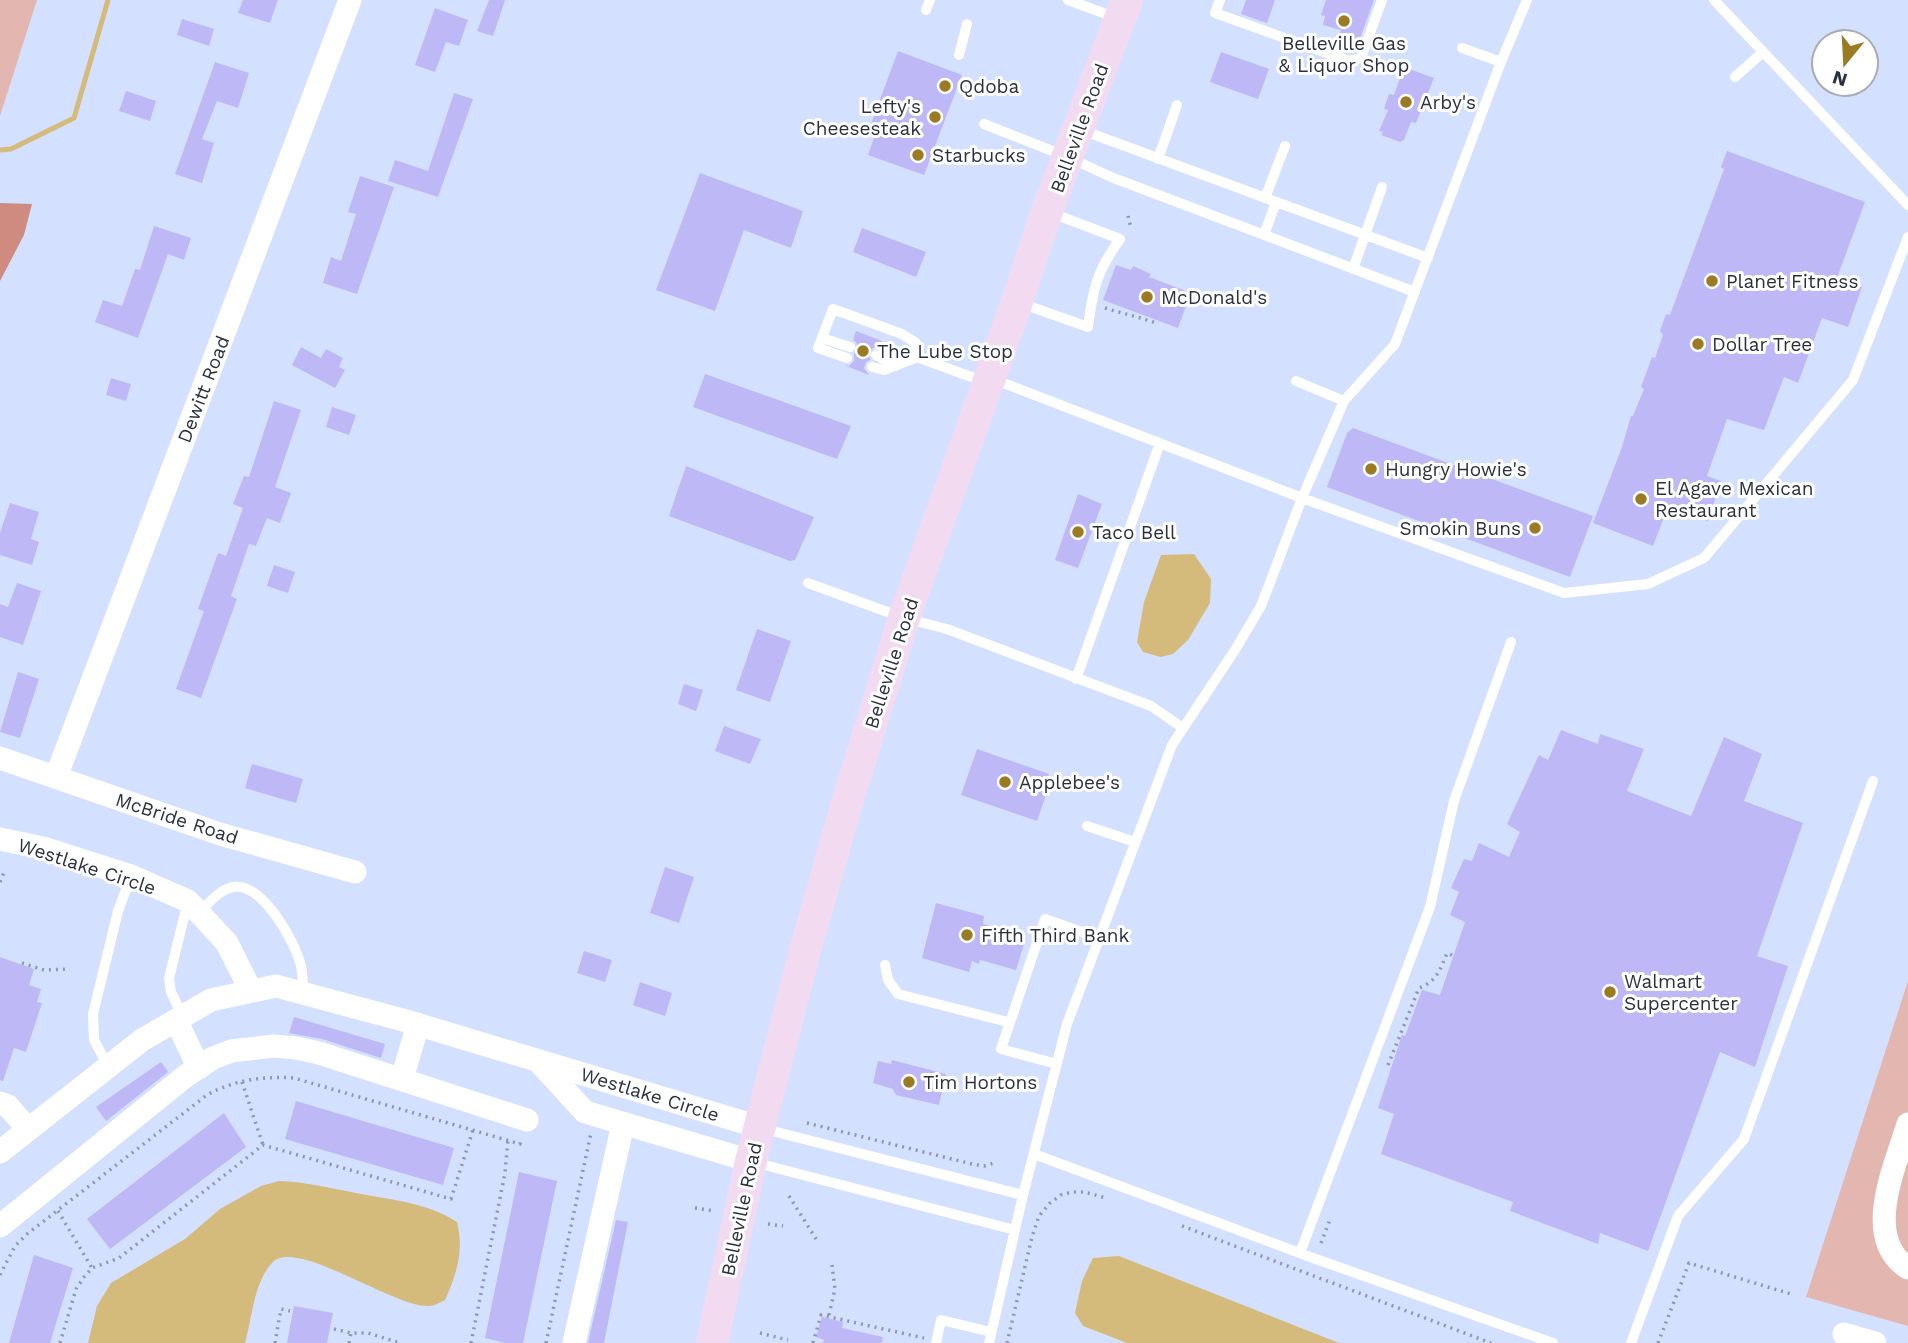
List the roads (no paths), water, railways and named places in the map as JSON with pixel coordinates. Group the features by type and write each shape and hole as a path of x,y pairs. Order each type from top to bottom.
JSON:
{"main road":[{"name":"Belleville Road","path":"712,1343 759,1127 846,806 904,618 1047,211 1123,9"}],"street":[{"name":"Dewitt Road","path":"57,777 349,0"},
{"name":"McBride Road","path":"0,758 220,834 355,872"},
{"name":"Westlake Circle","path":"0,839 43,848 131,876 193,907 227,943 251,991"},
{"name":"Westlake Circle","path":"0,1152 142,1040 211,1000 276,986 418,1024 759,1127"},
{"path":"180,1018 200,1068"},
{"path":"402,1079 418,1024"},
{"path":"0,1226 213,1058 231,1051 274,1046 320,1053 527,1120"},
{"name":"Westlake Circle","path":"540,1063 585,1112 751,1161"},
{"path":"0,1103 8,1106 28,1129"},
{"name":"Westlake Circle","path":"574,1343 623,1124"},
{"path":"1908,1124 1888,1190 1884,1223 1885,1238 1890,1250 1908,1268"},
{"path":"1844,1334 1875,1343"}],"lane":[{"path":"1068,0 1123,9"},
{"path":"1220,0 1215,13 1349,61 1361,58 1382,0"},
{"path":"936,1343 941,1320 990,1337 1067,1024 1172,745 1261,606 1302,498 1344,401 1395,344 1527,0"},
{"path":"1714,0 1908,205"},
{"path":"959,55 967,24"},
{"path":"1462,48 1501,62"},
{"path":"1735,77 1763,52"},
{"path":"1158,159 1177,105"},
{"path":"984,124 1158,159 1428,258"},
{"path":"1073,143 1111,177 1415,292"},
{"path":"1264,235 1284,146"},
{"path":"1353,269 1382,187"},
{"path":"1017,302 1088,327 1095,282 1101,267 1120,239 1047,211"},
{"path":"874,361 884,370 917,357 989,381 1564,593 1648,584 1704,558 1853,380 1908,237"},
{"path":"848,352 818,348 833,309 902,334 916,343 917,357"},
{"path":"1296,381 1344,401"},
{"path":"1076,679 1160,443"},
{"path":"808,583 904,618 947,629 1151,706 1183,728"},
{"path":"1300,1253 1430,907 1454,801 1511,642"},
{"path":"1631,1343 1678,1216 1744,1139 1873,781"},
{"path":"1087,826 1135,842"},
{"path":"108,1066 94,1040 93,1014 118,911 131,876"},
{"path":"180,1018 169,978 193,907 230,887 252,889 263,899 293,945 301,964 303,993"},
{"path":"1057,1064 1001,1049 1008,1022 1045,919 1099,938"},
{"path":"885,965 888,980 898,994 1008,1022"},
{"path":"759,1127 1023,1195"},
{"path":"1034,1154 1553,1343"},
{"path":"751,1161 1015,1230"}],"waterway":[{"path":"0,150 11,149 74,118 108,0"}],"place":[{"name":"Belleville Gas & Liquor Shop","path":"1344,21"},
{"name":"Qdoba","path":"945,86"},
{"name":"Arby's","path":"1406,102"},
{"name":"Lefty's Cheesesteak","path":"935,117"},
{"name":"Starbucks","path":"918,155"},
{"name":"Planet Fitness","path":"1712,281"},
{"name":"McDonald's","path":"1147,297"},
{"name":"Dollar Tree","path":"1698,344"},
{"name":"The Lube Stop","path":"863,351"},
{"name":"Hungry Howie's","path":"1371,469"},
{"name":"El Agave Mexican Restaurant","path":"1641,499"},
{"name":"Smokin Buns","path":"1535,528"},
{"name":"Taco Bell","path":"1078,532"},
{"name":"Applebee's","path":"1005,782"},
{"name":"Fifth Third Bank","path":"967,935"},
{"name":"Walmart Supercenter","path":"1610,992"},
{"name":"Tim Hortons","path":"909,1082"}]}
